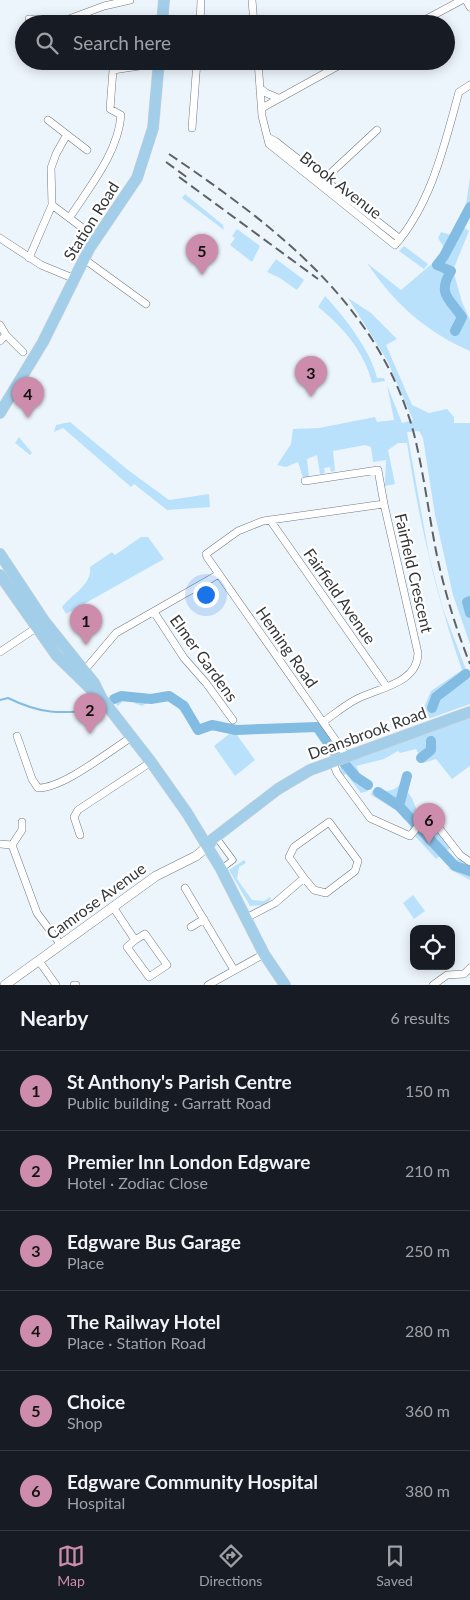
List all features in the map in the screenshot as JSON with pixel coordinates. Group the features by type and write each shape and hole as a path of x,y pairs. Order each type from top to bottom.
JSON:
{"main road":[{"path":"163,15 164,0"},
{"name":"Station Road","path":"0,413 43,342 96,238 131,189 146,154 153,128 158,70"},
{"path":"0,554 41,625"},
{"path":"0,575 152,762 208,846 264,954 285,985"},
{"name":"Deansbrook Road","path":"208,846 216,836 278,789 310,770 332,760 470,712"}],"street":[{"path":"80,15 104,6 130,0"},
{"path":"200,15 201,0"},
{"path":"252,0 253,15"},
{"path":"435,15 464,0 470,7"},
{"path":"70,217 110,154 120,126 121,115 110,109 113,70"},
{"path":"192,128 196,70"},
{"name":"Brook Avenue","path":"259,70 264,127 269,138 269,144 276,152 400,239"},
{"path":"262,108 330,70"},
{"name":"Brook Avenue","path":"321,182 395,246 416,217 438,167 460,92 470,84"},
{"path":"260,88 278,98"},
{"path":"48,120 66,136 87,150"},
{"path":"321,182 377,130"},
{"path":"29,258 52,205 51,168 66,136"},
{"path":"52,205 96,238"},
{"path":"0,238 41,265 75,279"},
{"path":"84,259 146,304"},
{"path":"0,324 6,335 23,352"},
{"path":"0,341 6,335"},
{"path":"304,481 378,470 384,504"},
{"name":"Fairfield Crescent","path":"206,554 238,531 270,520 384,504 418,653 418,664 409,676 355,700 322,722"},
{"name":"Fairfield Avenue","path":"270,520 387,687"},
{"name":"Heming Road","path":"206,554 346,755"},
{"path":"81,674 116,633 219,574"},
{"name":"Elmer Gardens","path":"154,612 184,658 206,683 233,720"},
{"path":"0,652 41,625"},
{"path":"17,736 34,785 38,788 51,786 132,737"},
{"path":"332,760 337,773 370,818 410,836 424,819 432,819 460,856 470,862"},
{"path":"80,835 74,817 78,810 152,762"},
{"path":"12,845 22,830 22,822"},
{"path":"329,822 358,861 355,871 326,893 314,890 304,878 289,857 294,847 329,822"},
{"path":"216,836 233,860 221,869"},
{"path":"0,844 12,845"},
{"path":"12,845 37,913 60,945"},
{"name":"Camrose Avenue","path":"5,985 156,876 196,856 208,846"},
{"path":"246,918 275,903 304,878"},
{"path":"185,888 234,970"},
{"path":"113,906 135,940"},
{"path":"190,927 204,919"},
{"path":"144,934 166,965 149,978 127,947 135,940 144,934"},
{"path":"208,985 264,954"},
{"path":"39,961 56,985"},
{"path":"433,985 448,975 464,974 470,968"}],"shaded area":[{"path":"470,177 470,213 468,215 466,205"},
{"path":"185,194 223,225 224,230 182,198"},
{"path":"462,226 469,231 453,270 462,302 470,320 470,351 439,335 412,315 388,291 367,263 401,290 441,256 443,246 438,238 441,232 451,235"},
{"path":"237,229 260,246 252,262 230,245 235,238 232,236"},
{"path":"404,246 428,264 424,269 399,251"},
{"path":"276,259 304,280 297,290 280,278 267,272"},
{"path":"325,296 363,345 377,378 384,378 385,381 372,383 364,360 358,350 344,331 318,307"},
{"path":"348,298 371,313 397,339 386,345 412,405 429,413 447,409 454,417 454,423 470,423 470,644 453,595 435,515 423,438 419,431 407,432 429,555 443,609 470,680 470,704 411,725 409,717 425,705 431,691 462,670 444,614 429,558 407,443 398,443 388,450 395,484 385,486 386,460 373,462 371,447 365,445 333,451 335,471 331,472 330,467 324,468 325,473 320,474 317,455 307,459 309,477 303,478 298,462 286,467 277,465 291,444 293,429 319,428 375,417 377,422 394,420 387,385 402,423 413,420 387,360"},
{"path":"70,422 128,470 169,500 209,494 210,507 167,510 134,484 131,487 63,428 54,432 56,425"},
{"path":"19,437 32,453 30,455 15,443"},
{"path":"141,537 148,537 164,559 66,614 62,607 85,584 90,573 90,567 112,552 115,555"},
{"path":"160,693 176,696 198,728 209,723 252,728 276,724 318,725 320,727 234,731 255,760 235,776 214,746 233,731 213,729 194,731 174,702 153,699 142,706 134,703 131,699 124,700 118,706 111,698 123,695"},
{"path":"470,718 470,766 452,779 436,759 423,763 416,749 400,753 398,751 384,759 356,766 362,778 370,783 368,791 361,793 346,774 342,776 340,769 342,764"},
{"path":"407,773 409,782 406,790 412,798 421,821 409,832 411,825 402,817 403,814 371,795 372,791 376,789 391,791 402,782"},
{"path":"424,823 431,823 450,848 436,859 415,836"},
{"path":"458,859 470,862 470,880 449,869"},
{"path":"244,860 246,863 239,867 237,879 252,900 264,901 270,897 271,899 264,905 250,906 229,870"},
{"path":"413,895 425,911 414,919 403,903"}],"waterway":[{"path":"455,331 462,317 446,296 445,285 451,271 437,265 444,256 470,207"},
{"path":"470,601 467,602 470,613"},
{"path":"432,708 436,697 466,674"},
{"path":"114,699 121,696 151,699 169,696 184,706 198,730 212,725 236,730 317,727 334,752"},
{"path":"0,700 8,698 33,708 54,712 101,710"},
{"path":"421,758 431,750 431,741"},
{"path":"344,763 356,777 368,785"},
{"path":"399,806 407,776"},
{"path":"378,792 399,806 455,866 470,871"}],"railway":[{"path":"169,154 209,181 284,240 318,272 349,307 376,346 398,388 414,434 440,570 447,597 470,664"},
{"path":"166,162 188,178"},
{"path":"179,177 318,279"}],"place":[{"name":"Choice","path":"202,275"},
{"name":"Edgware Bus Garage","path":"311,397"},
{"name":"The Railway Hotel","path":"28,418"},
{"name":"St Anthony's Parish Centre","path":"86,645"},
{"name":"Premier Inn London Edgware","path":"90,734"},
{"name":"Edgware Community Hospital","path":"429,844"}]}
